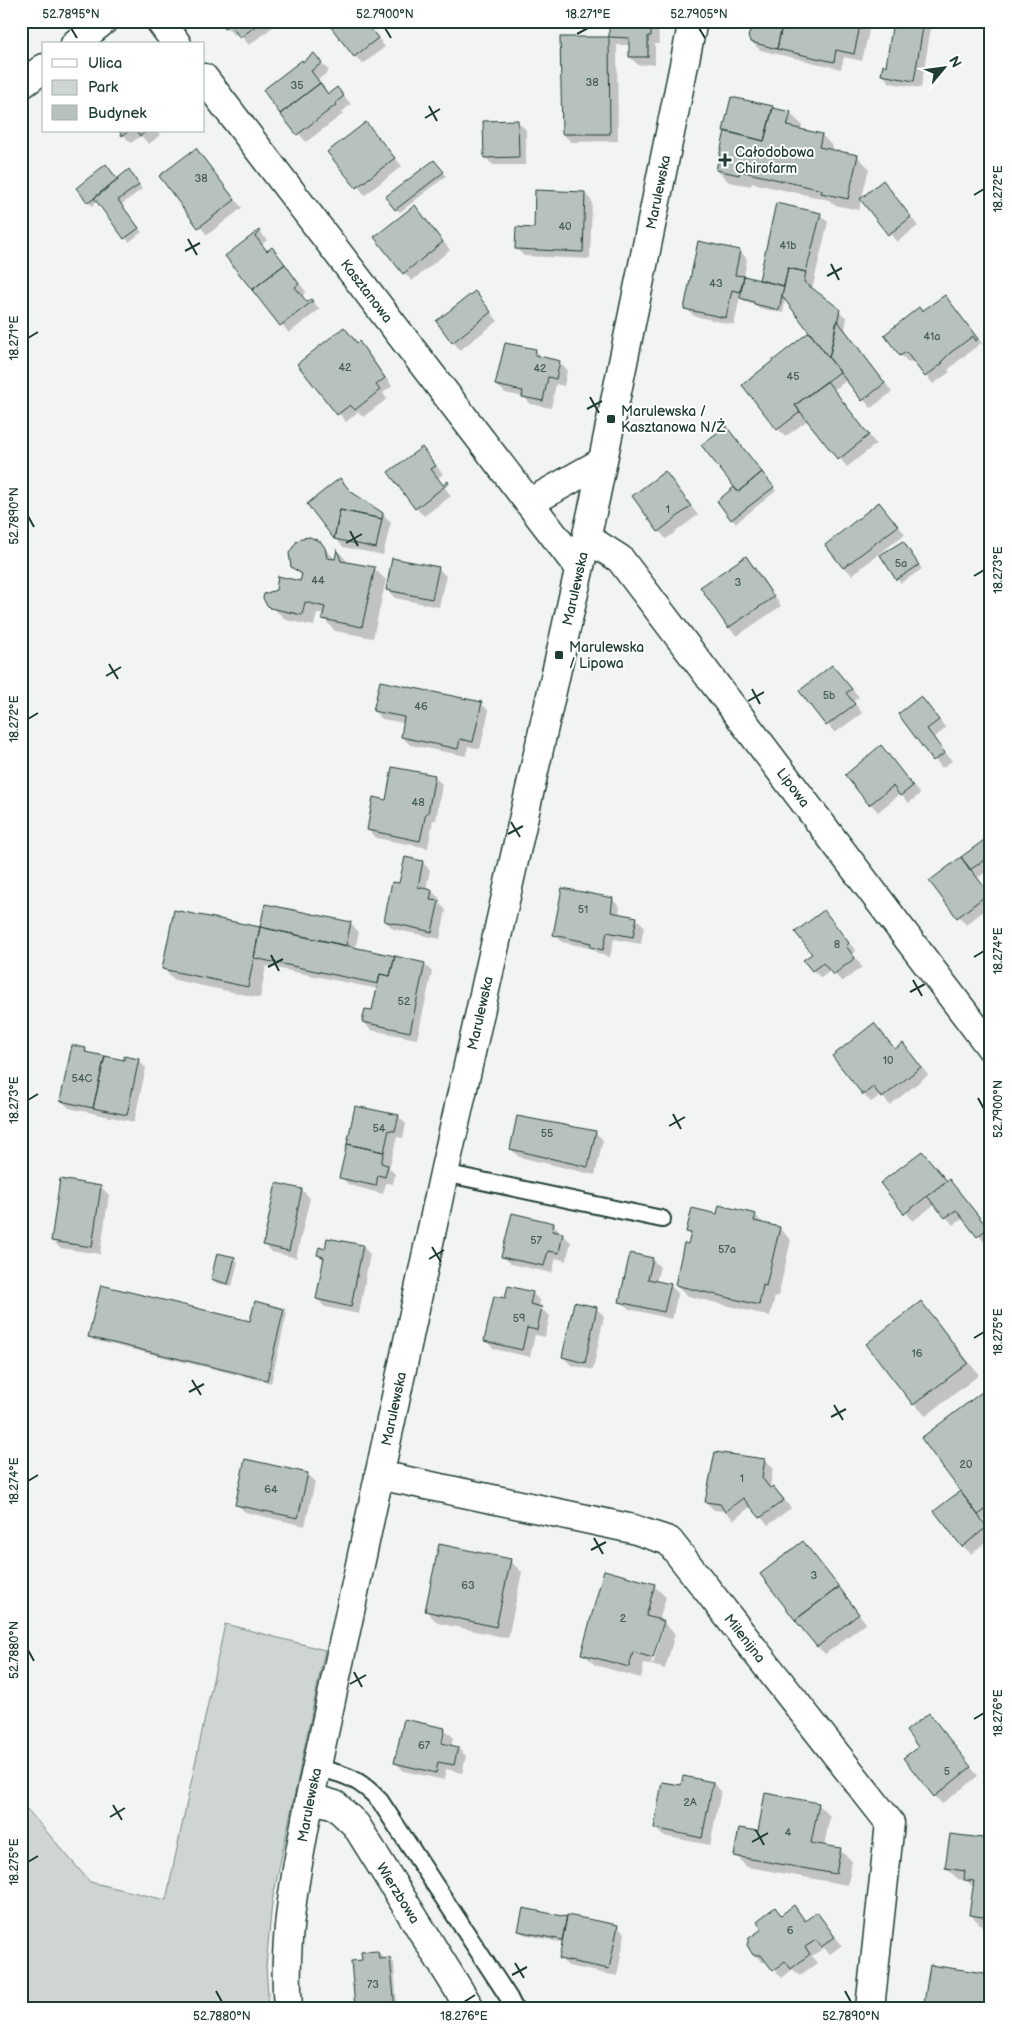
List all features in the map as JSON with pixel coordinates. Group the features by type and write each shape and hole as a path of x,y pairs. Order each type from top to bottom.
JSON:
{"street":[{"path":"77,42 103,21"},
{"path":"160,21 176,42"},
{"name":"Marulewska","path":"288,2008 286,1980 291,1900 310,1798 444,1173 586,538 694,21"},
{"path":"21,85 42,69"},
{"name":"Kasztanowa","path":"205,79 579,568"},
{"path":"529,503 602,462"},
{"name":"Lipowa","path":"586,538 620,559 991,1048"},
{"name":"Milenijna","path":"379,1475 633,1529 669,1540 890,1823 870,2008"},
{"name":"Wierzbowa","path":"310,1798 335,1805 356,1825 470,2008"}],"lane":[{"path":"444,1173 662,1219"},
{"path":"317,1768 344,1774 357,1780 380,1801 510,1998 514,2008"}],"green space":[{"path":"225,1624 325,1650 272,1902 266,1966 269,2008 21,2008 21,1807 27,1809 90,1882 166,1900"}],"building":[{"path":"220,21 262,21 240,38 230,24 225,28"},
{"path":"328,21 365,21 378,38 354,57"},
{"path":"609,21 651,21 651,36 648,36 648,57 629,57 629,38 609,37"},
{"path":"753,21 783,21 777,49 751,42 748,37"},
{"path":"783,21 861,21 854,54 836,50 834,62 777,49"},
{"path":"893,21 924,21 914,81 881,75 883,65 886,66"},
{"path":"560,37 609,37 610,134 562,134"},
{"path":"314,53 322,63 311,71 320,83 280,114 263,90"},
{"path":"320,83 328,94 337,87 344,96 335,103 336,105 297,135 280,114"},
{"path":"731,97 773,106 764,141 723,131"},
{"path":"773,108 791,112 787,126 822,134 819,147 858,155 848,199 821,193 822,190 740,171 739,175 716,170 725,131 764,141"},
{"path":"518,120 519,157 484,158 483,121"},
{"path":"366,122 395,158 356,188 327,152"},
{"path":"120,132 128,132 122,136"},
{"path":"137,132 146,132 140,136"},
{"path":"196,148 235,200 198,228 159,176"},
{"path":"434,160 444,172 395,210 385,197"},
{"path":"106,164 118,180 88,203 76,188"},
{"path":"129,169 139,185 118,200 139,228 124,239 94,198"},
{"path":"883,180 911,217 888,235 860,199"},
{"path":"535,190 585,192 583,252 515,249 516,227 534,228"},
{"path":"776,203 821,213 806,272 788,268 784,286 759,280"},
{"path":"415,205 443,242 403,274 374,237"},
{"path":"259,230 260,232 255,236 267,251 272,247 285,264 252,290 225,256"},
{"path":"698,241 740,250 735,275 744,276 740,292 732,290 726,318 684,309"},
{"path":"285,264 299,284 295,287 307,302 311,299 313,301 280,326 252,290"},
{"path":"788,268 806,272 804,282 840,309 829,358 782,296"},
{"path":"744,276 784,286 779,310 754,304 754,302 740,298"},
{"path":"475,291 491,312 452,343 436,321"},
{"path":"945,295 978,339 976,341 973,336 950,353 941,362 943,363 925,377 906,352 900,356 884,335 919,307 922,311"},
{"path":"837,320 885,383 862,401 829,358"},
{"path":"344,327 357,343 359,341 385,378 376,385 380,390 355,410 350,405 337,415 297,364"},
{"path":"809,332 840,372 795,405 800,412 777,430 742,385"},
{"path":"505,343 536,349 535,355 560,361 556,379 548,377 543,401 522,397 523,391 495,385"},
{"path":"827,381 869,435 838,460 795,405"},
{"path":"726,426 762,472 738,492 701,445"},
{"path":"422,447 436,466 431,469 443,485 448,481 449,483 415,509 388,472"},
{"path":"665,471 691,506 658,532 632,496"},
{"path":"762,472 774,487 731,520 717,501 734,487 738,492"},
{"path":"340,478 350,491 383,513 382,519 340,510 334,539 307,504"},
{"path":"879,502 898,526 843,568 825,545"},
{"path":"340,510 382,519 376,548 334,539"},
{"path":"310,537 321,542 325,548 327,558 335,559 337,549 341,561 375,567 362,627 322,619 325,607 305,602 302,615 270,608 266,604 263,598 264,594 276,590 278,576 300,581 302,574 291,567 289,553 297,541"},
{"path":"903,541 919,565 896,580 880,555"},
{"path":"746,556 774,597 728,628 700,587"},
{"path":"392,558 439,567 432,599 386,590"},
{"path":"832,665 852,689 846,693 855,704 826,726 799,691"},
{"path":"380,681 482,702 473,742 460,739 458,749 401,737 404,717 373,711"},
{"path":"921,696 939,720 927,729 945,753 933,761 898,714"},
{"path":"881,745 913,786 900,796 893,786 869,805 845,775"},
{"path":"392,767 435,775 428,813 426,813 420,841 367,830 373,797 386,800"},
{"path":"991,835 991,855 970,870 961,857"},
{"path":"405,857 423,861 418,887 432,890 430,900 439,901 432,932 384,921 392,882 399,883"},
{"path":"961,857 989,893 957,918 929,881"},
{"path":"562,888 613,898 611,912 637,917 633,937 607,932 603,950 590,947 591,943 553,935"},
{"path":"265,904 351,922 346,946 260,927"},
{"path":"174,910 260,927 248,987 162,969"},
{"path":"824,910 849,943 846,946 855,958 833,975 823,963 812,971 803,960 812,954 795,932"},
{"path":"260,927 395,956 390,976 380,974 378,984 254,958"},
{"path":"395,956 425,963 410,1032 362,1022 365,1009 372,1010 380,974 390,976"},
{"path":"874,1023 895,1049 903,1043 921,1067 882,1098 873,1087 863,1095 832,1056"},
{"path":"72,1045 86,1048 85,1052 105,1056 93,1108 60,1101"},
{"path":"105,1056 124,1060 124,1056 139,1059 127,1115 93,1108"},
{"path":"355,1106 399,1115 395,1131 389,1130 384,1152 347,1144"},
{"path":"517,1116 596,1131 588,1167 510,1149"},
{"path":"347,1144 384,1152 381,1163 388,1165 385,1177 378,1175 376,1186 339,1178"},
{"path":"922,1151 947,1181 904,1214 880,1183"},
{"path":"60,1179 101,1186 92,1247 51,1241"},
{"path":"949,1179 988,1228 977,1237 956,1210 945,1218 927,1196"},
{"path":"276,1183 302,1189 289,1251 263,1245"},
{"path":"719,1205 756,1214 754,1221 780,1227 766,1286 763,1285 759,1305 675,1285 684,1243 688,1244 691,1233 686,1232 692,1208 717,1214"},
{"path":"512,1213 554,1223 552,1231 563,1233 559,1253 548,1251 544,1266 501,1257"},
{"path":"327,1238 363,1245 351,1307 316,1299 324,1257 317,1255 319,1247 325,1249"},
{"path":"217,1253 235,1257 228,1284 211,1279"},
{"path":"630,1253 653,1258 648,1279 671,1284 664,1312 619,1302"},
{"path":"101,1285 250,1321 255,1301 284,1309 267,1380 88,1337"},
{"path":"508,1286 533,1292 530,1304 542,1307 537,1330 527,1328 522,1350 484,1341 494,1296 505,1298"},
{"path":"921,1301 968,1363 913,1405 866,1344"},
{"path":"574,1302 597,1307 585,1363 562,1357"},
{"path":"990,1386 991,1506 978,1515 921,1438"},
{"path":"715,1452 765,1459 762,1478 770,1488 773,1486 784,1500 760,1518 743,1498 725,1512 720,1504 705,1502"},
{"path":"245,1459 308,1473 298,1518 235,1505"},
{"path":"960,1491 987,1527 962,1547 934,1511"},
{"path":"803,1541 839,1587 795,1620 760,1574"},
{"path":"439,1544 511,1559 496,1627 425,1611"},
{"path":"604,1570 655,1584 646,1616 664,1621 653,1658 633,1652 629,1667 581,1654"},
{"path":"839,1587 859,1614 817,1647 795,1620"},
{"path":"929,1713 971,1767 934,1797 903,1758 918,1747 906,1731"},
{"path":"404,1719 445,1728 442,1743 458,1747 454,1765 438,1762 436,1773 394,1763"},
{"path":"683,1776 713,1782 702,1838 654,1828 662,1782 681,1785"},
{"path":"765,1793 819,1803 811,1843 841,1848 836,1874 734,1856 739,1828 758,1831"},
{"path":"950,1834 991,1839 991,1918 969,1915 974,1881 964,1880 965,1871 945,1868"},
{"path":"794,1905 805,1921 817,1912 835,1937 821,1947 816,1940 805,1947 810,1954 791,1969 785,1961 773,1971 761,1955 753,1955 747,1945 749,1938 762,1929 757,1921 775,1907 781,1915"},
{"path":"523,1908 567,1917 562,1940 518,1931"},
{"path":"567,1915 618,1925 609,1969 559,1959"},
{"path":"378,1951 379,1959 390,1958 395,2008 355,2007 351,1961 362,1960 361,1952"},
{"path":"930,1965 991,1974 991,2008 940,2008 940,2006 924,2003"}],"place":[{"name":"Całodobowa Chirofarm","path":"725,160"},
{"name":"Marulewska / Kasztanowa N/Ż","path":"611,419"},
{"name":"Marulewska / Lipowa","path":"559,655"}]}
